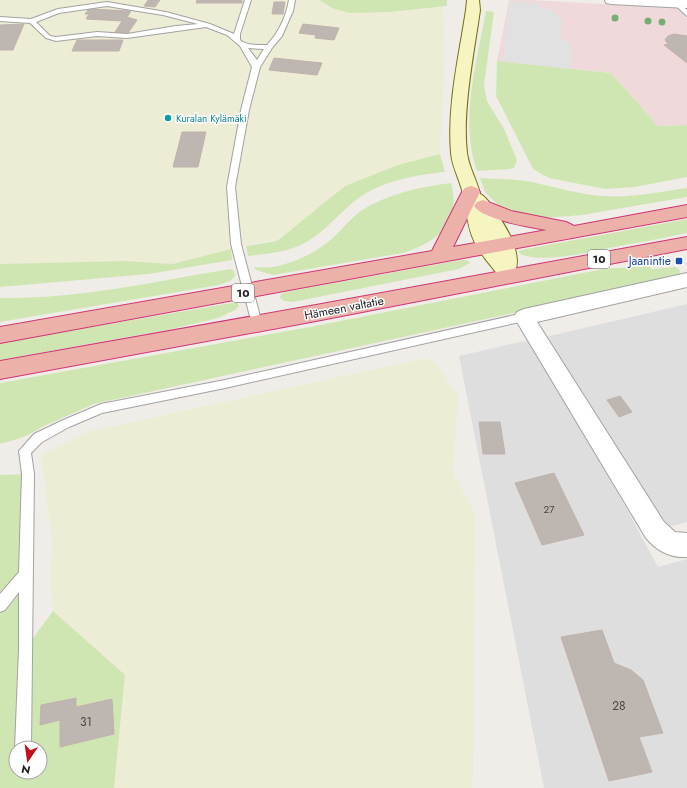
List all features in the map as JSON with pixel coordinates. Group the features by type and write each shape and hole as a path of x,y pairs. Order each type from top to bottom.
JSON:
{"highway":[{"path":"439,256 471,192"},
{"path":"483,206 507,216 577,231"},
{"name":"10","path":"0,335 250,291 687,210"},
{"name":"Hämeen valtatie","path":"0,370 257,324 687,243"}],"main road":[{"path":"473,0 473,10 459,110 458,136 463,171 471,192 477,226 495,246"},
{"path":"471,192 483,206 495,246 510,276"}],"street":[{"path":"611,0 682,4"},
{"path":"687,280 524,317 655,530 666,543 687,546"}],"lane":[{"path":"240,43 237,34 248,0"},
{"path":"257,324 250,291 236,244 231,198 245,110 256,67 269,47 279,36 290,11 292,0"},
{"path":"0,20 32,21 58,11 108,4 164,13 210,26 229,34 240,43 253,60 256,67"},
{"path":"682,4 687,14"},
{"path":"32,21 48,37 56,39 97,34 127,36 176,28 210,26"},
{"path":"240,43 257,48 269,47"},
{"path":"22,740 26,649 25,574 28,474 25,451 38,438 65,424 101,409 226,384 524,317"},
{"path":"0,605 25,574"}],"shaded area":[{"path":"509,0 687,9 687,125 658,126 611,73 497,61"},
{"path":"509,1 540,4 540,8 553,10 562,21 562,38 572,45 572,69 503,61"},
{"path":"687,304 687,522 668,527 545,337"},
{"path":"529,340 618,493 658,567 687,559 687,788 544,788 459,356"}],"green space":[{"path":"0,0 319,0 334,9 350,13 390,12 443,7 445,52 440,154 398,165 345,186 277,241 255,243 173,264 125,261 0,264"},
{"path":"319,0 447,0 447,6 390,12 350,13 334,9"},
{"path":"486,11 494,12 484,85 487,101 504,129 517,160 514,168 477,171 472,152 470,132 471,91"},
{"path":"497,61 611,73 658,126 687,125 687,177 635,187 605,189 549,178 533,169 496,96"},
{"path":"440,154 445,172 410,177 376,188 356,200 313,238 305,243 284,251 248,256 246,246 277,241 345,186 398,165"},
{"path":"480,178 526,181 575,192 602,196 634,195 687,188 687,197 582,215 545,218 509,211 499,206 485,192"},
{"path":"451,183 453,209 450,220 436,237 415,248 403,253 273,275 256,270 254,267 275,267 308,255 335,236 359,212 379,201 409,191"},
{"path":"687,219 687,233 580,254 541,258 520,254 519,251 521,250"},
{"path":"231,249 232,260 149,274 0,287 0,264 125,261 173,264"},
{"path":"467,260 470,263 459,269 293,302 284,301 280,298 281,294 286,292"},
{"path":"649,266 652,269 675,267 680,270 679,276 94,404 44,426 24,437 0,444 0,383 315,326 603,269"},
{"path":"230,269 234,271 235,276 230,281 219,285 0,322 0,298 29,298 87,293"},
{"path":"237,302 239,306 235,310 218,318 172,329 0,360 0,343"},
{"path":"426,358 437,364 458,396 453,473 475,513 472,788 114,788 125,676 53,611 50,575 52,540 41,455 87,432"},
{"path":"28,474 26,648 53,611 125,675 114,788 0,788 0,475"}],"building":[{"path":"148,0 160,0 155,7 144,6"},
{"path":"197,0 242,0 242,3 196,3"},
{"path":"274,2 285,2 283,14 272,14"},
{"path":"89,9 131,11 127,17 137,20 128,33 115,32 122,21 86,19 89,14 85,14"},
{"path":"24,24 13,50 0,50 0,25"},
{"path":"303,24 339,28 334,40 315,38 316,35 299,33"},
{"path":"674,34 687,36 687,63 664,45 668,44 665,40 668,36"},
{"path":"77,40 123,40 119,51 72,51"},
{"path":"274,58 322,63 317,75 269,70"},
{"path":"182,132 206,132 198,167 173,167"},
{"path":"620,396 632,412 619,417 607,400"},
{"path":"479,422 500,422 505,454 483,454"},
{"path":"554,473 584,535 542,545 515,483"},
{"path":"602,630 614,663 631,670 643,680 663,733 639,737 652,772 609,781 561,637"},
{"path":"76,698 76,707 112,699 114,734 60,747 60,720 40,725 41,705"}],"place":[{"name":"Kuralan Kylämäki","path":"168,118"},
{"name":"Jaanintie","path":"679,261"}]}
